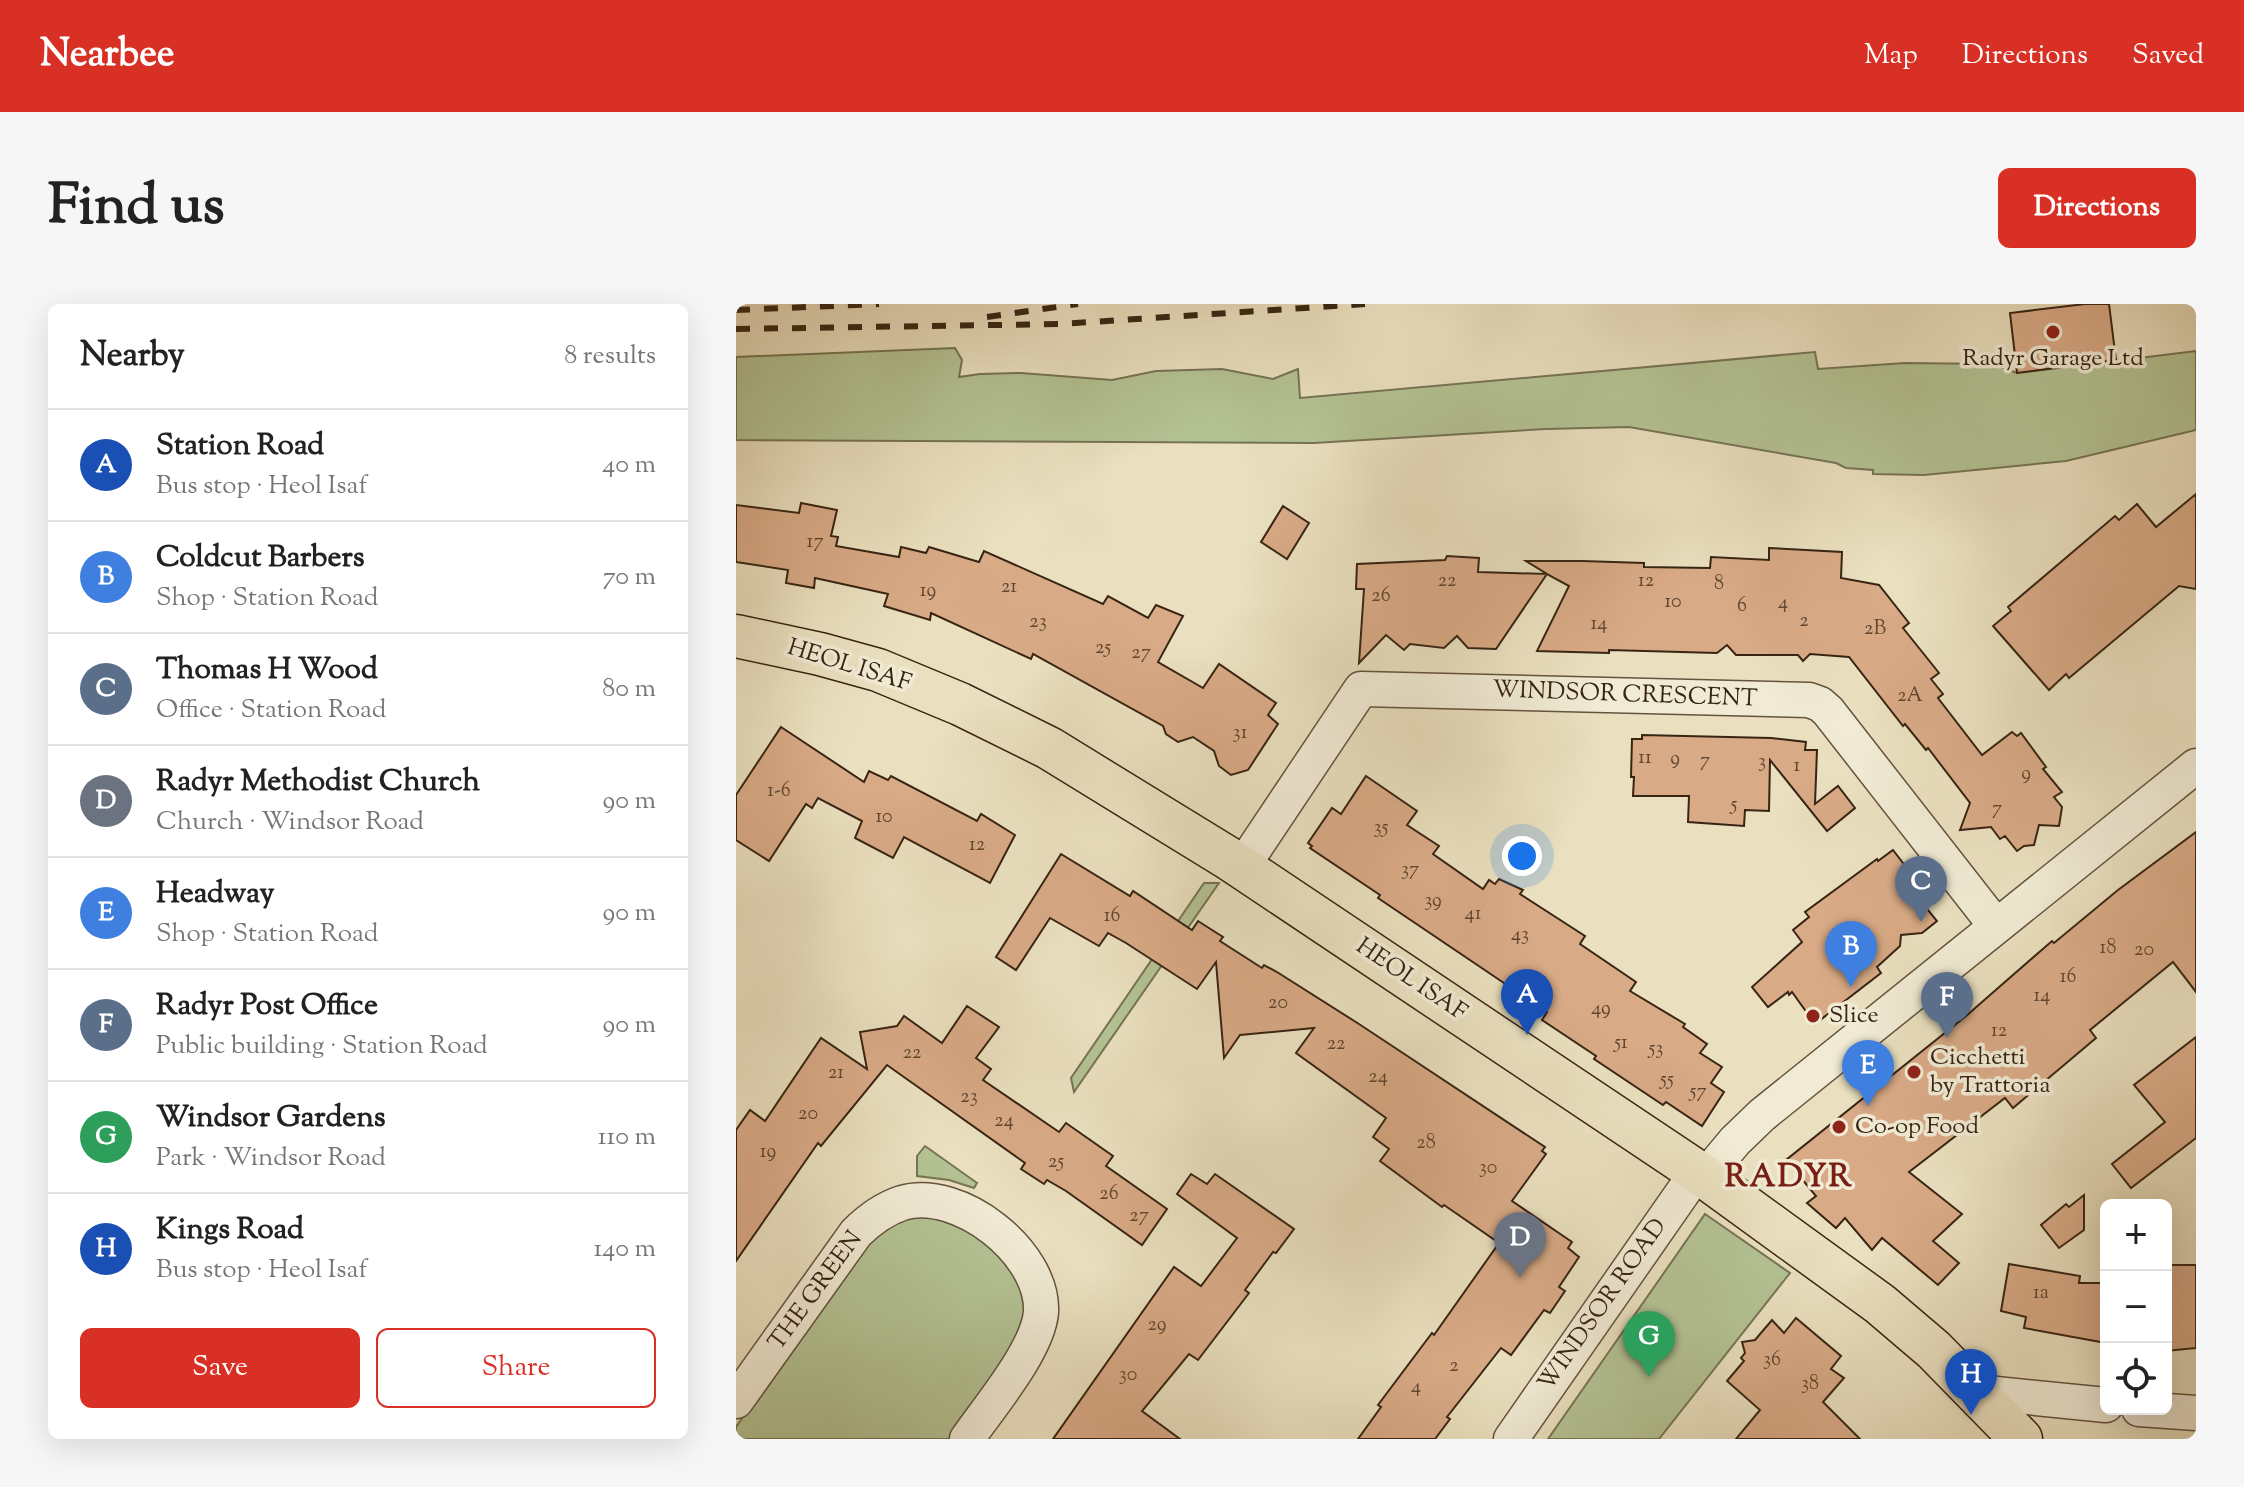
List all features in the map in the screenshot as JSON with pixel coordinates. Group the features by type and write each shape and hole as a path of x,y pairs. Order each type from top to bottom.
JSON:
{"main road":[{"name":"HEOL ISAF","path":"736,636 878,670 1004,723 1085,769 1242,867 1701,1174 1880,1304 1934,1350 2021,1439"}],"street":[{"name":"WINDSOR CRESCENT","path":"1242,867 1361,689 1809,700 1828,711 1996,926"},
{"name":"WINDSOR ROAD","path":"1511,1439 1701,1174 1762,1115 2195,768"},
{"name":"THE GREEN","path":"736,1401 856,1233 871,1219 904,1202 941,1203 986,1224 1019,1251 1034,1277 1041,1309 1039,1327 1031,1346 967,1439"},
{"path":"1977,1392 2100,1404"},
{"path":"2172,1411 2196,1413"}],"green space":[{"path":"955,348 962,360 959,377 1021,373 1112,380 1156,371 1222,369 1273,379 1298,369 1300,398 1815,352 1818,369 1905,363 1992,364 2017,373 2196,351 2196,430 2066,461 1924,475 1873,474 1873,470 1846,468 1836,463 1629,427 1314,443 736,440 736,357"},
{"path":"1204,883 1219,883 1074,1092 1071,1078"},
{"path":"925,1146 977,1183 974,1188 949,1180 917,1176 917,1156"},
{"path":"1705,1214 1790,1273 1659,1439 1548,1439"},
{"path":"905,1217 934,1217 971,1232 1000,1253 1020,1283 1025,1313 1018,1340 951,1439 736,1439 736,1427 865,1242"}],"building":[{"path":"2109,304 2116,360 2017,373 2010,313"},
{"path":"2196,494 2196,589 2179,586 2069,678 2066,674 2049,690 1993,626 2011,611 2008,607 2115,516 2119,520 2137,504 2156,527"},
{"path":"801,503 837,510 831,536 838,537 836,546 899,557 901,547 926,553 929,547 979,562 984,551 1103,604 1108,596 1148,618 1156,605 1183,616 1158,662 1203,688 1219,664 1276,703 1268,715 1278,724 1248,770 1231,775 1219,766 1214,751 1193,737 1178,742 1166,734 1163,726 1033,654 1031,659 931,613 930,620 884,606 888,594 815,578 814,588 786,583 788,570 736,562 736,505 799,513"},
{"path":"1283,506 1309,523 1287,559 1261,542"},
{"path":"1769,548 1842,552 1841,578 1879,585 1909,623 1903,628 1939,673 1931,679 1943,694 1938,698 1982,755 2012,732 2017,736 2021,733 2046,767 2043,769 2062,792 2054,797 2062,807 2059,826 2039,825 2034,845 2017,851 2005,836 2000,839 1991,827 1960,830 1970,803 1928,748 1926,750 1905,724 1903,726 1849,657 1810,654 1803,661 1798,655 1736,655 1727,645 1717,653 1537,651 1569,586 1526,561 1644,563 1644,567 1710,568 1711,557 1769,560"},
{"path":"1447,556 1479,558 1478,572 1547,574 1496,649 1468,648 1457,636 1444,648 1410,644 1404,650 1386,635 1359,663 1364,589 1356,589 1357,564 1445,560"},
{"path":"781,727 864,782 869,771 888,780 891,776 977,821 981,814 1015,835 990,883 904,837 893,858 855,838 862,821 818,798 812,808 806,804 769,861 736,840 736,795"},
{"path":"1642,735 1771,738 1806,742 1805,750 1817,750 1815,804 1838,786 1855,808 1827,831 1770,760 1769,811 1745,810 1744,826 1688,822 1689,796 1633,796 1632,739 1642,739"},
{"path":"1366,776 1417,811 1407,825 1439,846 1433,854 1483,889 1489,880 1495,884 1499,879 1523,890 1520,894 1585,936 1580,944 1636,982 1630,991 1685,1024 1683,1027 1707,1044 1700,1053 1722,1067 1711,1083 1724,1092 1702,1126 1666,1102 1663,1105 1594,1059 1596,1056 1542,1020 1547,1012 1378,898 1380,895 1310,848 1312,846 1308,843 1332,808 1341,814"},
{"path":"2196,832 2196,992 2173,962 2090,1030 2096,1038 2013,1108 2005,1098 1909,1172 1962,1214 1933,1241 1959,1263 1938,1285 1882,1238 1872,1250 1845,1218 1836,1228 1807,1203 1816,1196 1786,1160 1966,1016 2052,941 2054,943"},
{"path":"1893,850 1916,880 1913,882 1924,896 1919,899 1937,921 1922,933 1901,935 1900,946 1877,967 1881,973 1815,1024 1792,992 1768,1007 1752,987 1802,942 1793,930 1809,917 1805,912"},
{"path":"1061,854 1130,896 1133,891 1192,930 1198,921 1223,937 1220,941 1262,968 1264,965 1277,972 1545,1147 1542,1151 1546,1154 1512,1201 1572,1242 1568,1248 1579,1257 1559,1287 1565,1291 1550,1313 1544,1310 1511,1355 1501,1348 1447,1417 1450,1419 1435,1439 1358,1439 1381,1407 1378,1405 1432,1333 1434,1335 1499,1243 1444,1205 1442,1207 1380,1161 1389,1149 1373,1137 1386,1118 1296,1053 1314,1028 1240,1035 1224,1058 1216,962 1197,989 1108,933 1099,946 1050,918 1016,970 996,957"},
{"path":"967,1006 999,1027 976,1058 991,1069 983,1080 1059,1132 1066,1123 1113,1156 1106,1166 1167,1209 1142,1245 1066,1191 1047,1180 1044,1184 1021,1169 1025,1163 887,1065 821,1146 818,1143 736,1261 736,1130 750,1110 765,1121 821,1038 867,1069 860,1032 897,1026 904,1016 942,1043"},
{"path":"2196,1037 2196,1138 2131,1188 2112,1164 2165,1122 2134,1085"},
{"path":"1191,1174 1207,1184 1215,1174 1294,1229 1245,1290 1249,1293 1198,1360 1189,1354 1142,1411 1180,1439 1053,1439 1174,1267 1201,1286 1237,1238 1177,1194"},
{"path":"2084,1195 2084,1230 2059,1248 2041,1225 2066,1204 2069,1207"},
{"path":"2009,1264 2080,1276 2079,1283 2100,1283 2100,1342 2024,1328 2026,1317 2001,1311"},
{"path":"2172,1265 2196,1265 2196,1348 2172,1350"},
{"path":"1796,1318 1841,1356 1831,1369 1844,1378 1823,1402 1860,1439 1736,1439 1760,1410 1727,1381 1744,1361 1741,1358 1745,1353 1742,1342 1755,1340 1772,1320 1784,1333"}],"railway":[{"path":"736,310 879,304"},
{"path":"987,317 1078,304"},
{"path":"736,329 1060,324 1365,304"}],"place":[{"name":"Radyr Garage Ltd","path":"2053,332"},
{"name":"Thomas H Wood","path":"1921,922"},
{"name":"Coldcut Barbers","path":"1851,987"},
{"name":"Slice","path":"1813,1016"},
{"name":"Station Road","path":"1527,1035"},
{"name":"Radyr Post Office","path":"1947,1038"},
{"name":"Cicchetti by Trattoria","path":"1914,1072"},
{"name":"Headway","path":"1868,1106"},
{"name":"Co-op Food","path":"1839,1127"},
{"name":"Radyr Methodist Church","path":"1520,1278"},
{"name":"Windsor Gardens","path":"1649,1377"},
{"name":"Kings Road","path":"1971,1415"}],"district":[{"name":"RADYR","path":"1789,1178"}]}
